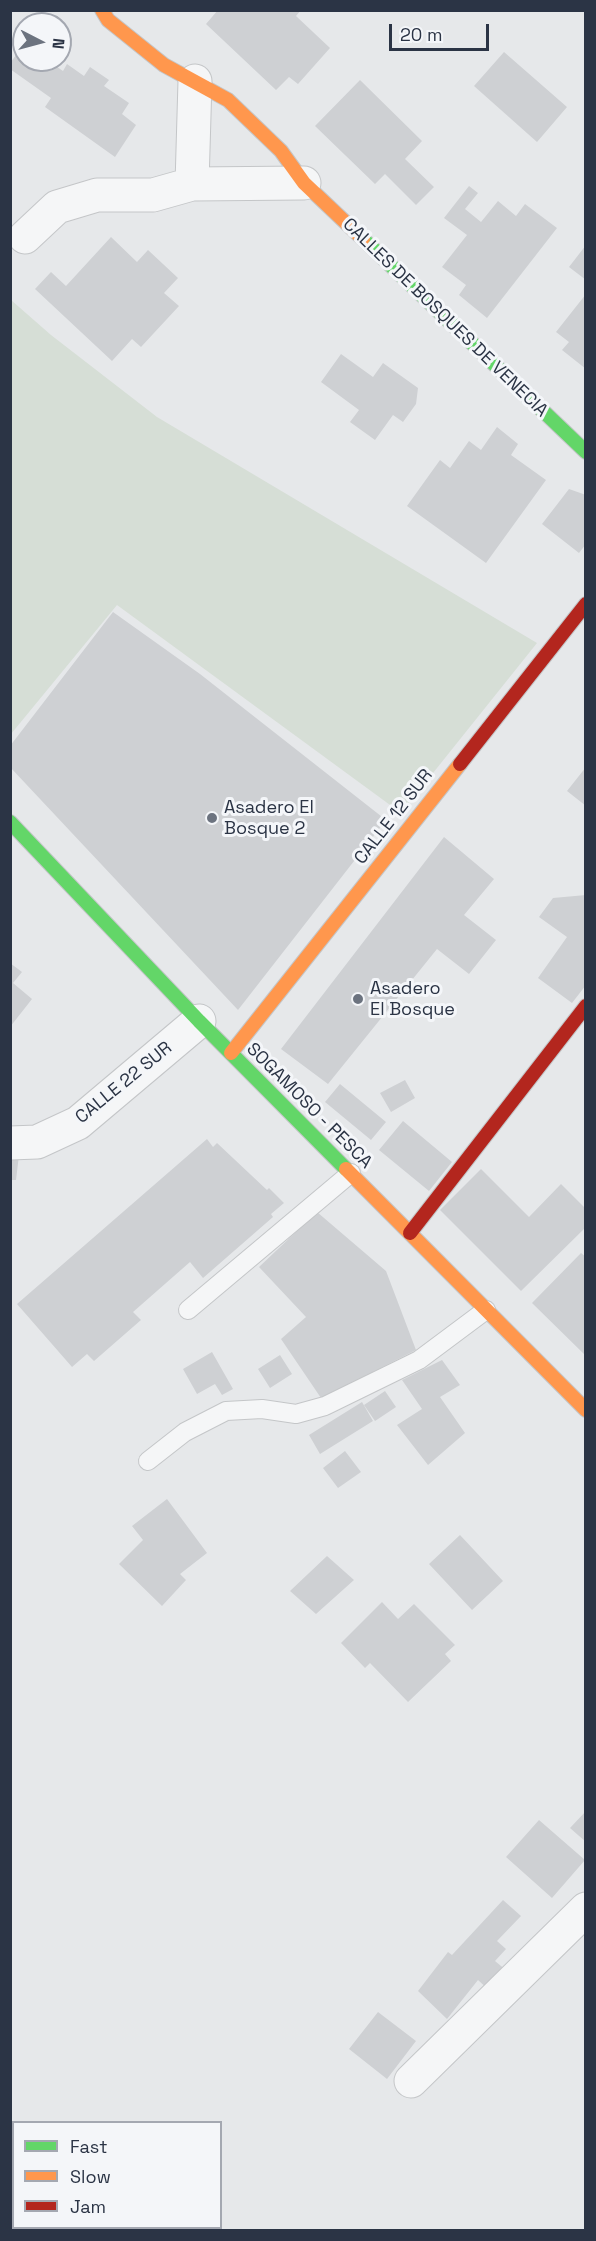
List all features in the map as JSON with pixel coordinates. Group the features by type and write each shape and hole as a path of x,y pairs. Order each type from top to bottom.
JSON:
{"street":[{"name":"CALLES DE BOSQUES DE VENECIA","path":"102,10 108,20 164,65 228,100 280,151 304,183 585,453"},
{"path":"192,184 195,81"},
{"path":"25,237 57,207 97,195 153,195 192,184 304,183"},
{"name":"CALLE 12 SUR","path":"231,1053 585,604"},
{"name":"SOGAMOSO - PESCA","path":"10,822 199,1021 585,1410"},
{"path":"410,1233 585,1006"},
{"name":"CALLE 22 SUR","path":"10,1143 37,1142 78,1123 199,1021"},
{"path":"411,2081 585,1909"}],"lane":[{"path":"188,1310 351,1173"},
{"path":"148,1461 185,1432 226,1412 262,1409 296,1414 325,1406 419,1360 486,1310"}],"shaded area":[{"path":"11,300 51,335 157,417 537,643 401,813 117,605 11,734"}],"building":[{"path":"218,10 301,10 296,16 330,48 298,84 289,77 276,90 206,24"},
{"path":"504,52 567,107 537,142 474,86"},
{"path":"90,67 109,80 104,86 129,103 122,114 136,125 115,157 45,107 51,98 14,72 72,72 72,68 84,76"},
{"path":"360,80 422,141 405,159 434,187 416,205 385,174 375,184 315,126"},
{"path":"469,186 478,193 465,209 481,222 498,201 516,216 525,204 557,228 487,318 459,295 466,285 442,267 467,235 444,218"},
{"path":"111,237 137,262 148,250 178,278 164,293 179,306 141,347 132,339 112,361 35,289 51,272 66,286"},
{"path":"586,245 586,280 569,267"},
{"path":"586,294 586,369 562,350 569,342 556,332"},
{"path":"341,354 373,377 383,363 418,388 416,404 403,422 393,415 375,440 350,422 359,410 321,382"},
{"path":"497,427 518,444 511,455 546,480 486,563 407,506 440,460 450,468 469,441 481,450"},
{"path":"569,489 586,495 586,544 579,553 542,524"},
{"path":"113,612 200,674 386,820 238,1010 10,767 10,746"},
{"path":"586,767 586,806 567,791"},
{"name":"Asadero El Bosque","path":"444,837 494,879 464,915 496,940 469,974 437,949 328,1084 281,1049"},
{"path":"586,895 586,985 572,1003 538,978 567,937 539,917 553,898"},
{"path":"10,963 22,972 13,983 32,999 10,1027"},
{"path":"405,1080 415,1098 391,1112 380,1093"},
{"path":"340,1084 386,1122 371,1140 325,1102"},
{"path":"403,1121 452,1162 429,1191 379,1150"},
{"path":"207,1139 213,1147 217,1143 284,1203 271,1214 273,1217 203,1278 190,1262 133,1312 141,1320 94,1361 87,1354 72,1367 17,1304"},
{"path":"10,1154 19,1155 16,1180 10,1180"},
{"path":"481,1169 529,1217 561,1184 586,1209 586,1227 521,1291 440,1210"},
{"path":"317,1212 386,1271 416,1350 321,1398 281,1339 306,1317 259,1267"},
{"path":"581,1253 586,1257 586,1356 532,1303"},
{"path":"212,1352 233,1389 222,1395 215,1384 197,1394 183,1369"},
{"path":"280,1355 292,1374 270,1388 258,1369"},
{"path":"442,1360 460,1385 440,1397 465,1433 428,1465 397,1425 422,1409 402,1380"},
{"path":"385,1391 396,1407 375,1421 364,1405"},
{"path":"362,1402 373,1421 320,1454 309,1435"},
{"path":"345,1451 361,1472 338,1488 323,1468"},
{"path":"167,1499 207,1553 180,1574 186,1580 162,1606 119,1564 143,1540 132,1526"},
{"path":"460,1535 503,1581 472,1610 429,1564"},
{"path":"327,1556 354,1580 316,1614 290,1591"},
{"path":"382,1602 398,1619 414,1604 455,1645 445,1654 451,1661 408,1702 370,1663 365,1668 341,1643"},
{"path":"586,1811 586,1842 570,1828"},
{"path":"539,1820 585,1860 552,1898 506,1857"},
{"path":"503,1900 521,1916 497,1941 506,1949 495,1961 507,1971 490,1991 478,1980 447,2019 418,1991 448,1952 452,1955"},
{"path":"378,2012 416,2041 387,2079 349,2049"}],"traffic: fast":[{"path":"363,239 586,452"},
{"path":"10,822 199,1021 346,1169"}],"traffic: slow":[{"path":"102,10 108,20 164,65 228,100 281,151 304,183 363,239"},
{"path":"231,1053 460,764"},
{"path":"346,1169 586,1410"}],"traffic: jam":[{"path":"460,764 586,604"},
{"path":"410,1233 586,1006"}],"place":[{"name":"Asadero El Bosque 2","path":"212,818"},
{"name":"Asadero El Bosque","path":"358,999"}]}
